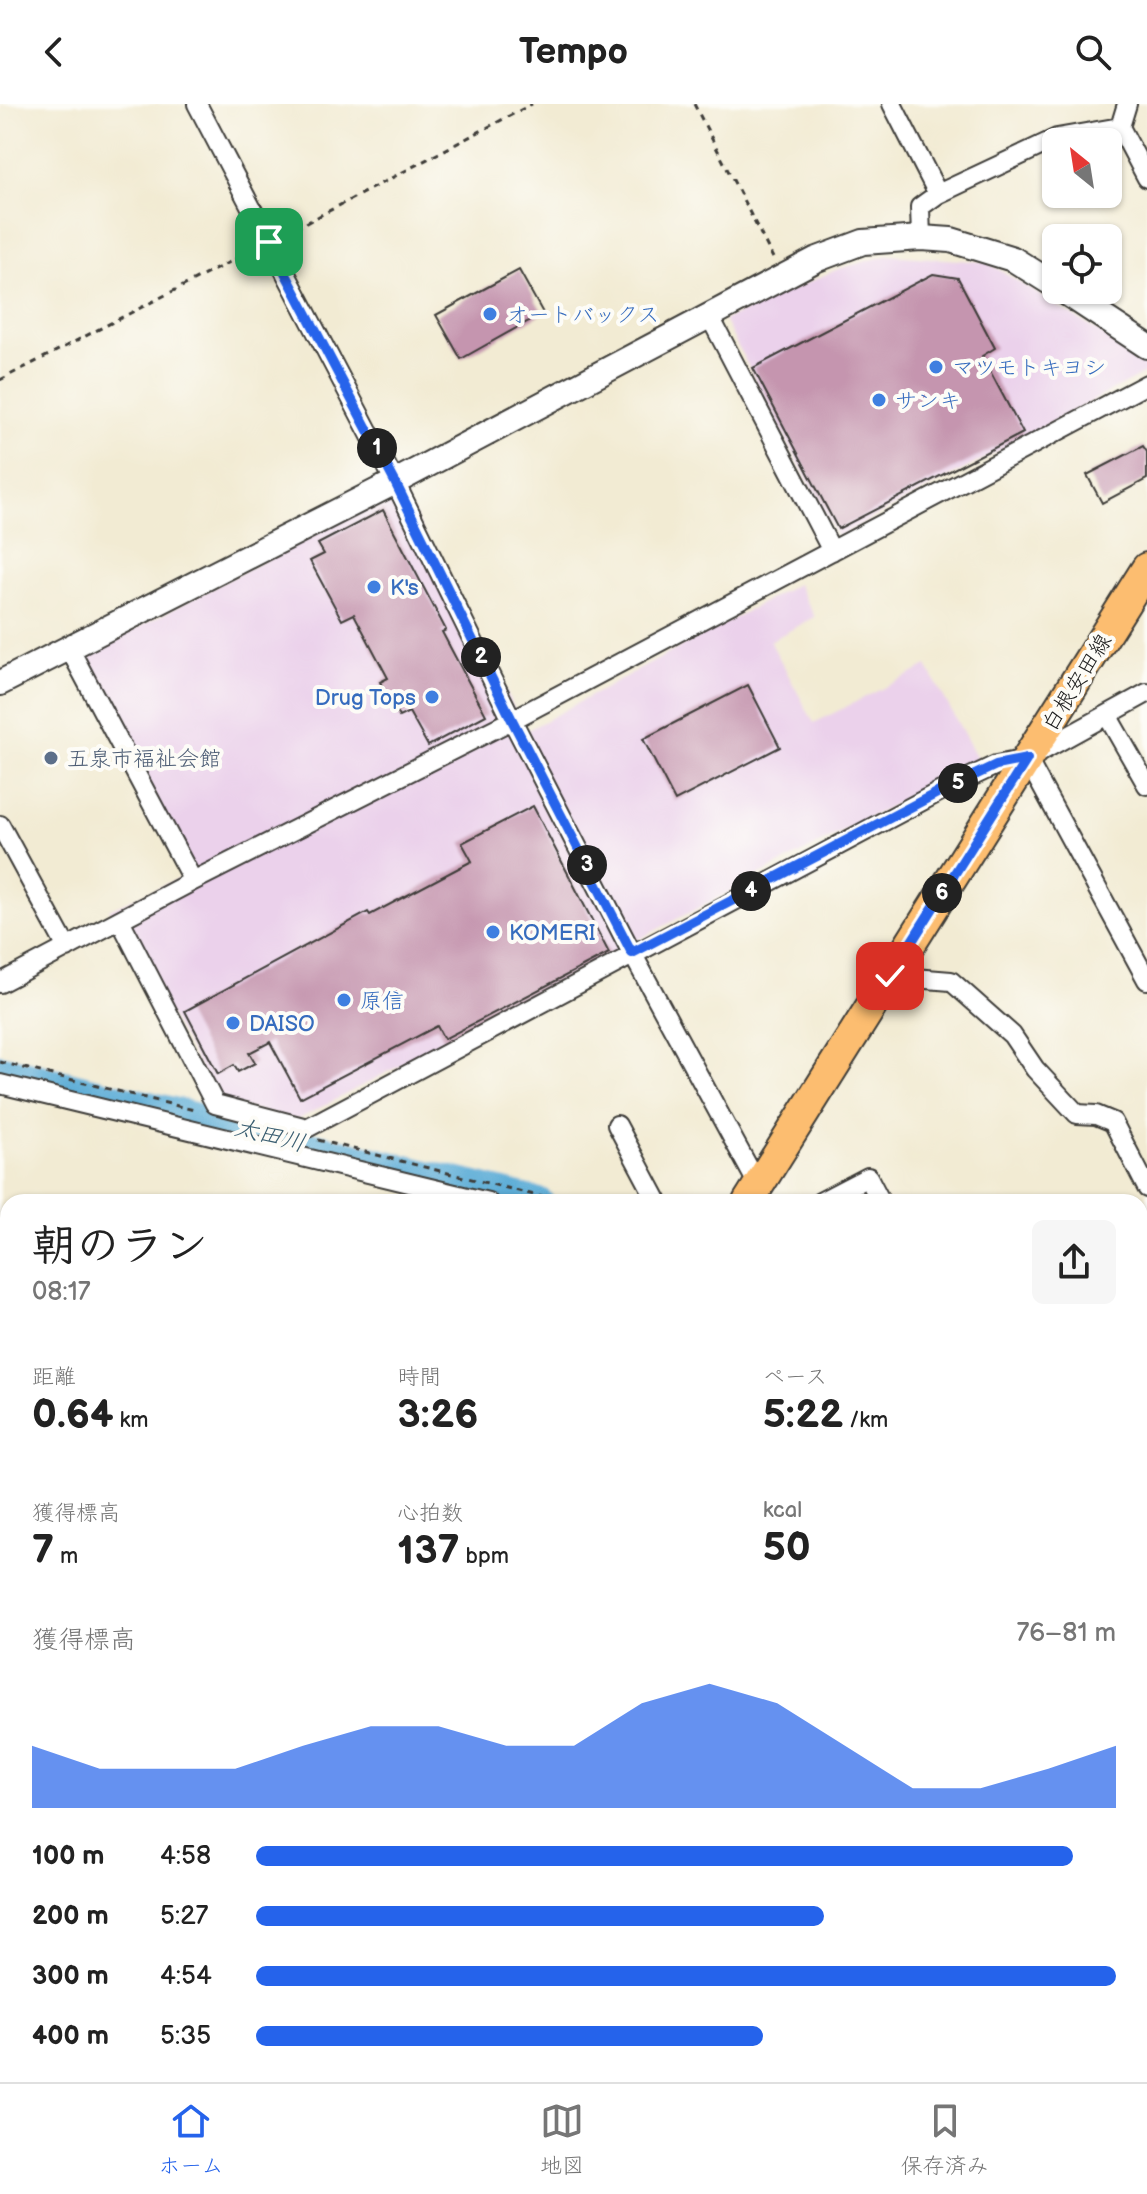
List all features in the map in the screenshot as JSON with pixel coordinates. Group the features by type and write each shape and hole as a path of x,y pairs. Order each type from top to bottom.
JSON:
{"main road":[{"name":"白根安田線","path":"756,1194 1147,568"}],"street":[{"path":"197,104 395,482 752,1194"},
{"path":"892,104 938,194"},
{"path":"1127,104 1120,127 1147,178"},
{"path":"921,238 920,207 938,194 1057,138 1120,127"},
{"path":"0,683 395,482 815,260 863,242 921,238 951,240 1013,259 1042,277"},
{"path":"1083,304 1147,346"},
{"path":"709,315 832,551"},
{"path":"0,983 193,881 512,720 1147,384"},
{"path":"68,646 193,881"},
{"path":"120,920 215,1104 307,1128 939,792 996,765 1027,759 1147,693"},
{"path":"1107,715 1147,785"},
{"path":"1027,759 1147,980"},
{"path":"0,825 67,948"},
{"path":"890,976 951,981 1012,1035 1035,1069 1077,1114 1096,1115 1113,1122 1147,1188"},
{"path":"0,1084 455,1194"},
{"path":"617,1125 654,1194"},
{"path":"835,1194 868,1177 877,1194"}],"path":[{"path":"0,380 532,104"},
{"path":"694,104 782,276"}],"shaded area":[{"path":"889,255 987,262 1042,296 1042,304 1054,304 1147,362 1147,372 837,537 724,320 838,269"},
{"path":"401,488 526,731 797,584 815,617 770,641 814,723 927,666 978,760 297,1120 219,1102 109,909 194,872 83,657"}],"building":[{"name":"オートバックス","path":"519,270 543,313 461,359 436,315"},
{"path":"933,274 958,278 995,348 982,356 1023,433 838,529 753,368"},
{"path":"1143,446 1147,452 1147,479 1102,503 1087,475"},
{"name":"K's","path":"383,510 446,630 442,632 486,715 428,746 409,712 399,717 380,682 388,678 354,614 342,620 310,561 324,554 318,544"},
{"path":"748,685 780,747 675,801 643,739"},
{"path":"533,806 609,953 444,1039 437,1026 300,1098 270,1042 249,1053 255,1063 238,1072 234,1065 218,1074 185,1011 368,912 370,915 472,861 462,843"}],"waterway":[{"name":"太田川","path":"0,1068 508,1194"}],"place":[{"name":"オートバックス","path":"490,314"},
{"name":"マツモトキヨシ","path":"936,367"},
{"name":"サンキ","path":"879,400"},
{"name":"K's","path":"374,587"},
{"name":"Drug Tops","path":"432,697"},
{"name":"五泉市福祉会館","path":"51,758"},
{"name":"KOMERI","path":"493,932"},
{"name":"原信","path":"344,1000"},
{"name":"DAISO","path":"233,1023"}],"route":[{"path":"269,242 395,482 512,720 632,953 939,792 996,765 1027,759 890,976"}]}
